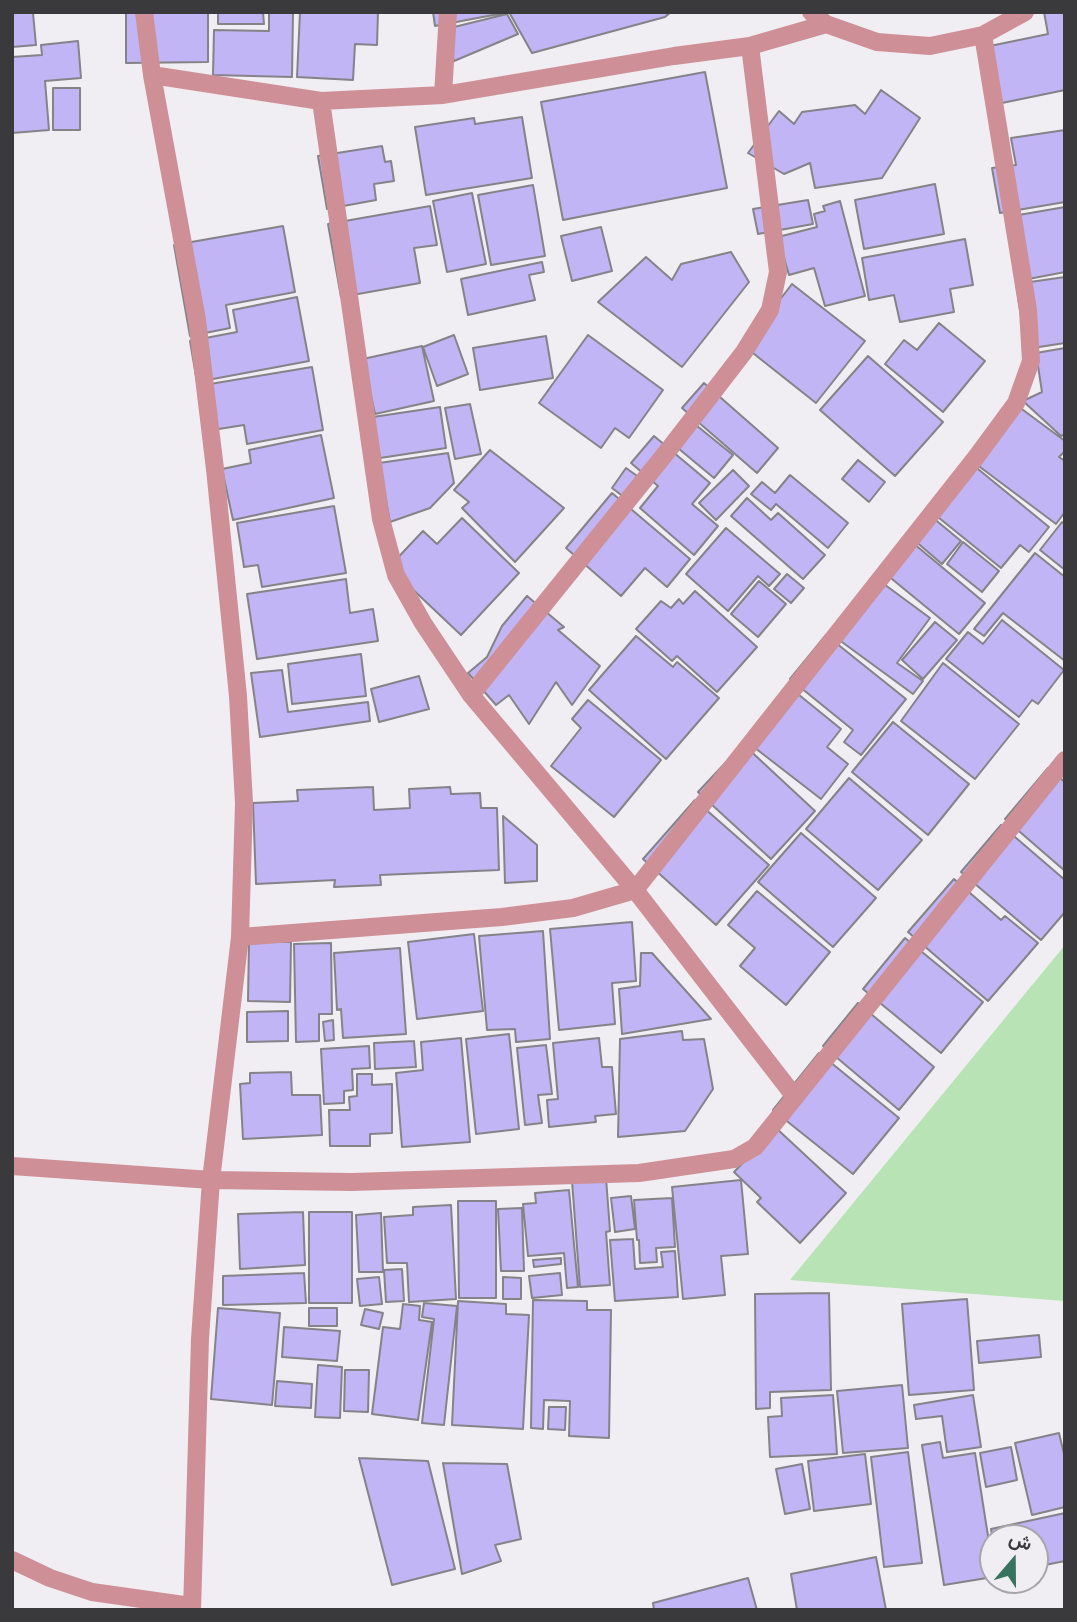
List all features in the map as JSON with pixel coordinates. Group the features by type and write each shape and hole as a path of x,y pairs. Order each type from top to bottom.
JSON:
{"street":[{"path":"12,1560 50,1578 92,1592 192,1608 200,1339 211,1180 240,937 244,803 238,696 197,320 152,75 144,12"},
{"path":"443,95 448,12"},
{"path":"811,12 826,24 877,42 930,46 983,36 1025,12"},
{"path":"152,75 321,101 443,95 674,56 750,46 826,24"},
{"path":"240,937 561,910 635,890 1016,403 1031,361 1028,310 983,36"},
{"path":"471,695 670,448 744,352 770,310 778,272 750,46"},
{"path":"321,101 381,519 396,575 423,623 471,695 635,890 795,1097"},
{"path":"12,1166 211,1180 366,1182 639,1173 734,1159 755,1147 1065,760"}],"green space":[{"path":"1065,945 1065,1301 790,1280"}],"building":[{"path":"12,12 40,12 33,13 36,45 12,47"},
{"path":"126,12 208,12 208,62 126,63"},
{"path":"218,12 263,12 264,24 218,24"},
{"path":"269,12 293,12 292,77 213,75 214,30 269,31"},
{"path":"300,12 378,12 377,45 355,44 353,80 297,77"},
{"path":"433,12 503,12 504,13 435,26"},
{"path":"509,12 671,12 665,17 532,53"},
{"path":"1044,12 1065,12 1065,90 1002,103 990,46 1048,34"},
{"path":"507,14 518,34 454,61 442,30"},
{"path":"78,41 81,78 45,81 49,130 12,133 12,57 42,55 41,45"},
{"path":"705,72 727,188 563,220 541,102"},
{"path":"53,88 80,88 80,130 53,130"},
{"path":"881,90 920,118 882,178 815,188 810,163 784,174 748,153 779,111 794,124 802,112 855,105 865,114"},
{"path":"522,117 532,178 426,195 415,127 474,118 475,124"},
{"path":"1065,130 1065,202 1000,213 992,168 1016,165 1011,138"},
{"path":"382,146 385,162 391,161 394,181 374,184 376,200 327,209 318,156"},
{"path":"935,184 944,234 864,249 855,200"},
{"path":"533,185 545,256 491,265 478,195"},
{"path":"472,193 486,264 447,272 433,201"},
{"path":"808,200 813,224 758,234 753,209"},
{"path":"840,201 865,296 825,306 814,268 789,275 778,237 817,227 814,214 825,211 823,206"},
{"path":"430,206 437,245 414,248 420,283 341,297 328,224"},
{"path":"1065,207 1065,272 1018,281 1007,217"},
{"path":"283,226 295,292 226,305 230,328 190,336 174,245"},
{"path":"601,227 612,271 572,281 561,236"},
{"path":"965,239 973,285 950,289 954,312 900,322 894,295 869,300 862,258"},
{"path":"731,252 749,282 682,367 598,302 646,257 672,280 681,264"},
{"path":"542,262 544,272 529,275 535,300 468,315 461,279"},
{"path":"1065,277 1065,343 1026,349 1016,284"},
{"path":"792,284 865,341 816,403 744,346"},
{"path":"297,297 309,361 197,382 190,341 237,332 233,310"},
{"path":"939,323 985,361 943,412 885,364 904,340 917,350"},
{"path":"454,335 468,374 437,386 423,347"},
{"path":"588,335 663,390 629,438 615,428 601,448 539,403"},
{"path":"546,336 553,378 480,390 473,348"},
{"path":"422,346 434,401 375,414 363,359"},
{"path":"1065,348 1065,434 1061,436 1023,401 1042,392 1036,353"},
{"path":"868,356 943,422 895,476 820,410"},
{"path":"312,367 323,430 247,444 244,425 206,431 198,386"},
{"path":"704,383 778,448 757,473 682,408"},
{"path":"470,404 481,454 455,459 445,408"},
{"path":"440,407 446,448 380,458 373,417"},
{"path":"1019,407 1065,441 1065,451 1059,457 1065,461 1065,512 1056,524 976,464"},
{"path":"686,417 733,455 714,478 667,439"},
{"path":"321,435 334,498 233,520 222,469 251,463 249,450"},
{"path":"654,436 710,483 692,504 718,526 694,555 640,508 658,486 631,463"},
{"path":"490,450 564,508 515,562 462,508 469,502 454,490"},
{"path":"448,453 454,483 430,508 390,522 379,463"},
{"path":"858,460 885,482 869,502 842,479"},
{"path":"967,460 1049,527 1029,552 1020,545 1001,568 928,509"},
{"path":"626,468 647,483 633,504 612,488"},
{"path":"733,470 749,486 716,520 699,503"},
{"path":"790,475 848,523 828,548 776,504 771,510 751,494 762,482 775,493"},
{"path":"612,493 690,559 667,587 645,568 621,596 566,548"},
{"path":"747,498 771,520 778,513 825,555 803,579 731,516"},
{"path":"334,506 346,573 262,587 258,565 244,567 237,523"},
{"path":"926,512 961,541 942,564 907,534"},
{"path":"462,518 519,573 461,635 389,567 423,531 437,544"},
{"path":"1062,522 1065,524 1065,570 1040,550"},
{"path":"726,528 780,574 769,586 758,576 728,611 686,574"},
{"path":"907,538 985,603 959,634 881,570"},
{"path":"963,542 999,571 982,592 947,564"},
{"path":"1035,553 1065,577 1065,661 1003,613 984,636 974,629"},
{"path":"787,574 804,588 791,603 774,589"},
{"path":"873,576 930,618 897,663 923,681 913,694 831,634"},
{"path":"346,579 350,613 373,609 378,641 257,659 247,594"},
{"path":"759,581 786,604 758,637 731,614"},
{"path":"695,591 757,647 717,692 677,656 672,661 636,629 661,601 671,608 679,599 683,604"},
{"path":"527,596 564,627 558,630 600,666 572,705 556,682 529,724 509,695 496,705 468,673 487,657 502,626"},
{"path":"1002,620 1064,670 1038,704 1032,700 1019,717 946,659 968,632 983,644"},
{"path":"935,622 957,640 923,679 902,660"},
{"path":"826,635 906,699 861,755 844,742 853,730 790,679"},
{"path":"636,636 673,667 677,662 719,698 666,759 589,690"},
{"path":"361,654 366,696 292,704 288,664"},
{"path":"943,663 1019,724 975,779 901,721"},
{"path":"282,670 288,712 368,702 370,721 260,737 251,673"},
{"path":"419,676 429,709 379,722 371,689"},
{"path":"788,686 841,729 827,747 848,764 821,799 746,741"},
{"path":"588,700 661,760 614,817 551,766 581,728 572,719"},
{"path":"893,722 969,784 928,835 852,772"},
{"path":"743,744 815,811 771,859 698,792"},
{"path":"1048,768 1065,782 1065,871 1005,819"},
{"path":"849,778 922,840 878,890 806,829"},
{"path":"373,787 374,810 410,808 409,789 450,787 451,794 480,793 481,808 497,808 499,870 380,875 381,885 334,887 335,880 256,884 253,803 298,801 297,790"},
{"path":"695,800 769,865 716,925 643,859"},
{"path":"503,816 537,845 537,881 505,883"},
{"path":"1001,825 1065,880 1065,912 1041,940 961,872"},
{"path":"801,833 876,898 833,947 758,882"},
{"path":"954,879 1001,920 1005,916 1038,943 988,1001 908,932"},
{"path":"757,891 830,952 786,1005 740,966 755,948 728,925"},
{"path":"632,922 636,981 612,983 615,1024 559,1030 550,929"},
{"path":"543,931 550,1039 516,1042 515,1029 487,1030 479,936"},
{"path":"474,934 483,1011 417,1019 408,942"},
{"path":"905,938 983,1002 941,1053 863,989"},
{"path":"249,941 291,942 290,1002 248,1001"},
{"path":"331,943 332,1014 319,1014 319,1041 296,1042 294,944"},
{"path":"400,948 406,1034 343,1038 341,1009 337,1010 334,953"},
{"path":"641,953 652,953 711,1019 622,1034 619,989 640,986"},
{"path":"858,1003 934,1067 899,1110 823,1046"},
{"path":"288,1011 288,1041 247,1042 247,1012"},
{"path":"333,1020 334,1040 325,1041 323,1022"},
{"path":"682,1031 683,1040 704,1039 713,1089 685,1131 618,1137 620,1039"},
{"path":"509,1034 519,1129 476,1134 466,1039"},
{"path":"461,1038 470,1142 402,1147 396,1073 423,1070 421,1042"},
{"path":"599,1038 602,1067 612,1067 616,1114 595,1116 596,1122 549,1127 547,1100 558,1099 553,1043"},
{"path":"414,1041 416,1067 375,1069 374,1043"},
{"path":"546,1045 552,1094 538,1095 542,1123 525,1125 517,1048"},
{"path":"369,1046 370,1068 352,1069 353,1090 344,1091 344,1103 324,1104 321,1049"},
{"path":"819,1053 899,1118 853,1174 773,1110"},
{"path":"291,1072 292,1095 320,1095 322,1135 243,1139 240,1084 250,1083 250,1073"},
{"path":"357,1074 372,1074 372,1085 392,1084 392,1133 370,1134 370,1146 330,1146 329,1110 350,1110 349,1097 357,1096"},
{"path":"776,1128 846,1193 800,1243 757,1202 761,1198 734,1172"},
{"path":"606,1178 610,1285 580,1287 572,1181"},
{"path":"741,1180 748,1254 721,1256 725,1295 683,1299 672,1187"},
{"path":"569,1190 578,1287 567,1288 564,1253 528,1256 523,1204 536,1203 535,1193"},
{"path":"631,1196 635,1229 615,1232 611,1198"},
{"path":"672,1198 675,1247 656,1248 657,1262 640,1263 634,1200"},
{"path":"458,1201 496,1201 496,1298 459,1298"},
{"path":"451,1205 456,1299 409,1302 407,1263 387,1263 384,1217 413,1215 413,1207"},
{"path":"522,1208 524,1271 501,1271 498,1209"},
{"path":"303,1212 305,1265 240,1269 238,1214"},
{"path":"309,1212 352,1212 352,1303 309,1303"},
{"path":"381,1213 383,1272 359,1272 356,1215"},
{"path":"633,1239 635,1269 663,1267 661,1252 675,1251 678,1297 615,1301 610,1240"},
{"path":"561,1258 561,1264 534,1267 533,1260"},
{"path":"402,1269 404,1301 386,1302 384,1270"},
{"path":"304,1273 306,1303 223,1305 223,1276"},
{"path":"560,1273 562,1295 532,1298 529,1276"},
{"path":"379,1277 382,1304 360,1306 357,1279"},
{"path":"503,1277 521,1278 521,1299 503,1299"},
{"path":"829,1293 831,1390 770,1392 770,1408 756,1409 755,1294"},
{"path":"967,1299 974,1390 909,1395 902,1304"},
{"path":"533,1300 587,1301 587,1310 611,1310 609,1438 569,1436 570,1401 544,1400 543,1429 531,1428"},
{"path":"458,1301 506,1304 506,1314 529,1315 523,1429 452,1425"},
{"path":"424,1303 457,1306 444,1425 422,1423 434,1319 422,1317"},
{"path":"403,1304 420,1306 419,1320 432,1322 418,1420 372,1414 383,1327 400,1329"},
{"path":"218,1308 280,1313 272,1405 211,1399"},
{"path":"309,1308 337,1308 337,1326 309,1326"},
{"path":"365,1309 383,1313 379,1329 361,1325"},
{"path":"284,1327 340,1331 337,1361 282,1357"},
{"path":"1039,1335 1041,1357 979,1363 977,1341"},
{"path":"318,1365 342,1367 340,1418 315,1417"},
{"path":"345,1370 369,1370 368,1412 344,1411"},
{"path":"277,1381 312,1384 311,1408 275,1406"},
{"path":"902,1385 908,1448 843,1453 837,1391"},
{"path":"833,1395 837,1454 770,1457 768,1417 782,1416 781,1398"},
{"path":"973,1395 981,1447 947,1452 942,1416 916,1419 914,1405"},
{"path":"549,1407 566,1407 565,1430 548,1429"},
{"path":"1059,1433 1065,1458 1065,1507 1032,1515 1015,1443"},
{"path":"940,1442 943,1458 975,1453 986,1524 979,1524 979,1579 944,1585 922,1445"},
{"path":"1011,1447 1017,1480 986,1487 980,1453"},
{"path":"908,1452 922,1563 884,1567 871,1457"},
{"path":"865,1454 871,1504 814,1511 808,1461"},
{"path":"359,1458 428,1461 455,1569 392,1585"},
{"path":"443,1463 507,1464 521,1539 495,1545 501,1561 462,1574"},
{"path":"802,1464 810,1509 785,1514 776,1469"},
{"path":"1065,1513 1065,1561 1049,1564 1049,1524 1014,1524"},
{"path":"876,1557 886,1610 797,1610 791,1574"},
{"path":"748,1578 757,1610 654,1610 653,1603"}]}
